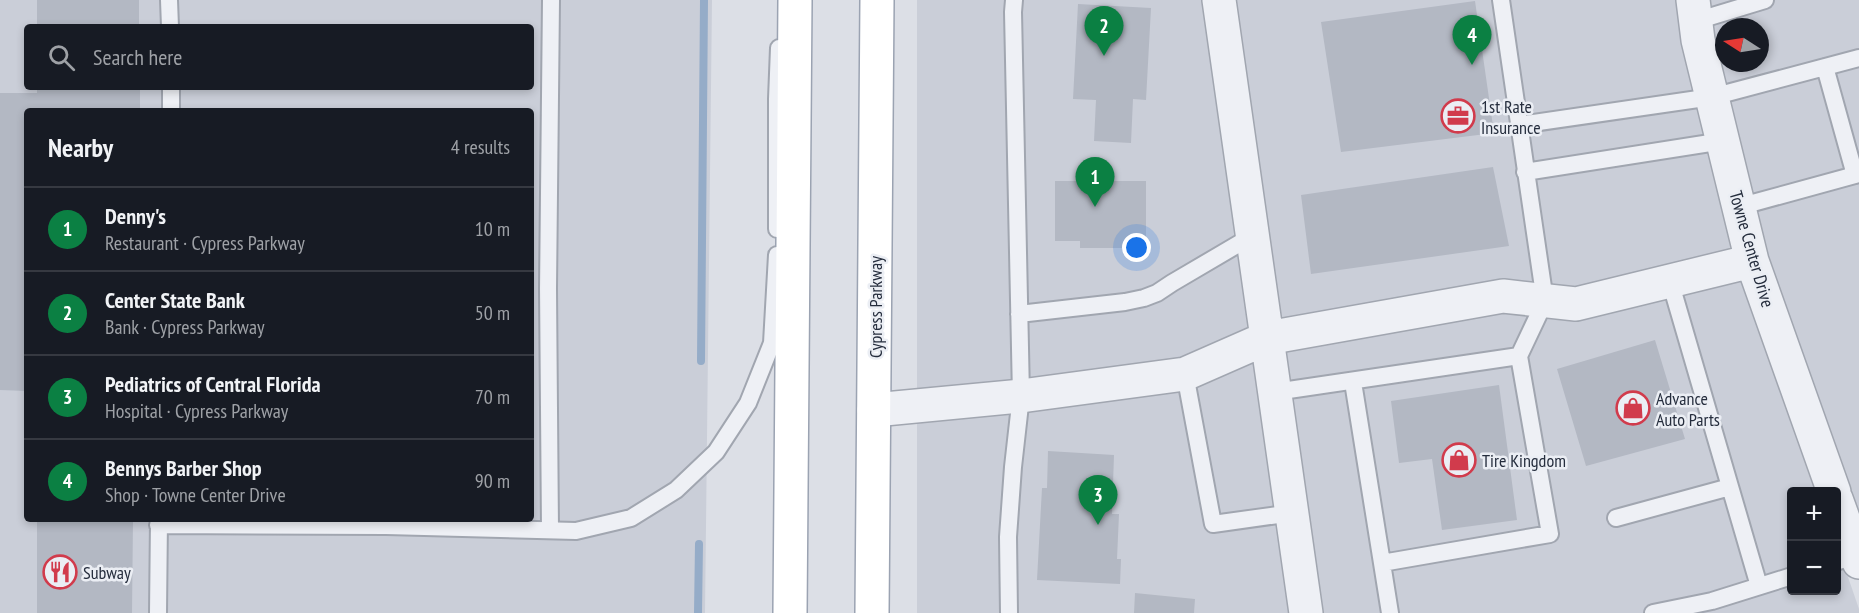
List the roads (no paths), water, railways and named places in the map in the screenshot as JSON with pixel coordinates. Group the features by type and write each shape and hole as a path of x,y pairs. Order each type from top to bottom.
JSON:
{"main road":[{"path":"790,613 795,0"},
{"name":"Cypress Parkway","path":"872,613 877,0"}],"street":[{"path":"1219,0 1306,613"},
{"name":"Towne Center Drive","path":"1695,10 1698,40 1752,261 1832,487"},
{"path":"874,410 1022,396 1185,374 1267,338 1503,296 1576,304 1752,261"},
{"path":"1841,519 1851,560"}],"lane":[{"path":"169,0 170,24"},
{"path":"550,531 548,289 551,0"},
{"path":"158,613 158,522 576,531 631,518 676,490 716,452 748,403 772,344 777,265 777,99 782,0"},
{"path":"1009,613 1008,537 1013,467 1022,396 1014,0"},
{"path":"1382,563 1550,534 1519,356 1545,301 1501,0"},
{"path":"1695,10 1765,0"},
{"path":"1519,125 1712,97 1859,57"},
{"path":"1738,207 1857,174 1825,67"},
{"path":"171,90 171,108"},
{"path":"1525,172 1722,141"},
{"path":"1019,314 1144,298 1157,293 1252,236"},
{"path":"1670,281 1759,586"},
{"path":"1275,392 1519,356"},
{"path":"1185,374 1213,524 1292,513"},
{"path":"1353,382 1390,613"},
{"path":"1616,518 1730,487"},
{"path":"1652,613 1712,601 1787,577"}],"waterway":[{"path":"701,361 704,0"},
{"path":"698,613 699,544"}],"place":[{"name":"Center State Bank","path":"1104,56"},
{"name":"Bennys Barber Shop","path":"1472,65"},
{"name":"1st Rate Insurance","path":"1458,116"},
{"name":"Denny's","path":"1095,207"},
{"name":"Advance Auto Parts","path":"1633,408"},
{"name":"Tire Kingdom","path":"1459,460"},
{"name":"Pediatrics of Central Florida","path":"1098,525"},
{"name":"Subway","path":"60,572"}]}
